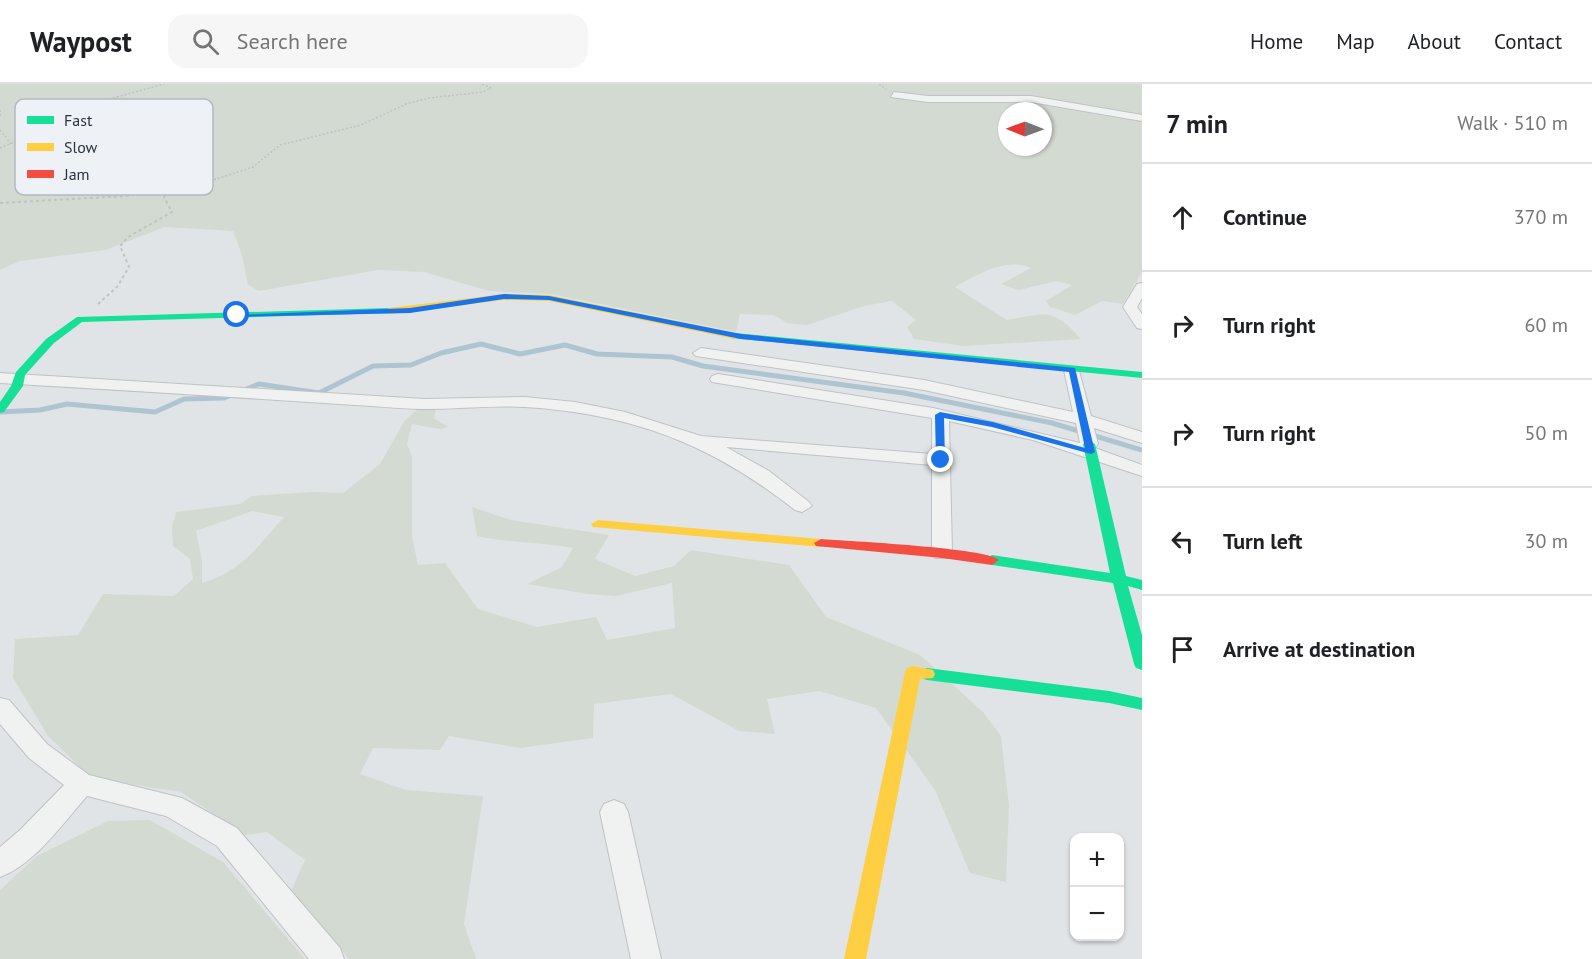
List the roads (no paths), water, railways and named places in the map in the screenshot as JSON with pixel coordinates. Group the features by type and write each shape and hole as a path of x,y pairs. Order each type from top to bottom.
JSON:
{"street":[{"path":"894,94 928,99 1031,99 1142,118"},
{"path":"1142,287 1130,307 1142,325"},
{"path":"0,410 20,374 50,341 80,319 410,310 504,297 549,298 741,337 1142,375"},
{"path":"701,353 976,393 1084,420 1142,438"},
{"path":"1072,370 1119,579 1142,664"},
{"path":"0,378 425,404 495,401 560,406 649,421 696,439 732,457 802,506"},
{"path":"718,379 993,424 1090,448 1142,471"},
{"path":"940,415 942,553"},
{"path":"696,439 941,460"},
{"path":"598,524 942,553 1119,579 1142,585"},
{"path":"855,959 913,672 1109,697 1142,704"},
{"path":"5,715 38,751 81,784 173,806 227,837 329,959"},
{"path":"0,864 30,839 81,784"},
{"path":"614,812 642,931 646,959"}],"waterway":[{"path":"0,412 40,410 67,404 155,412 184,399 224,398 259,384 319,393 373,366 411,365 441,353 481,344 520,354 565,345 597,354 672,357 703,366 904,393 1052,423 1142,450"}]}
